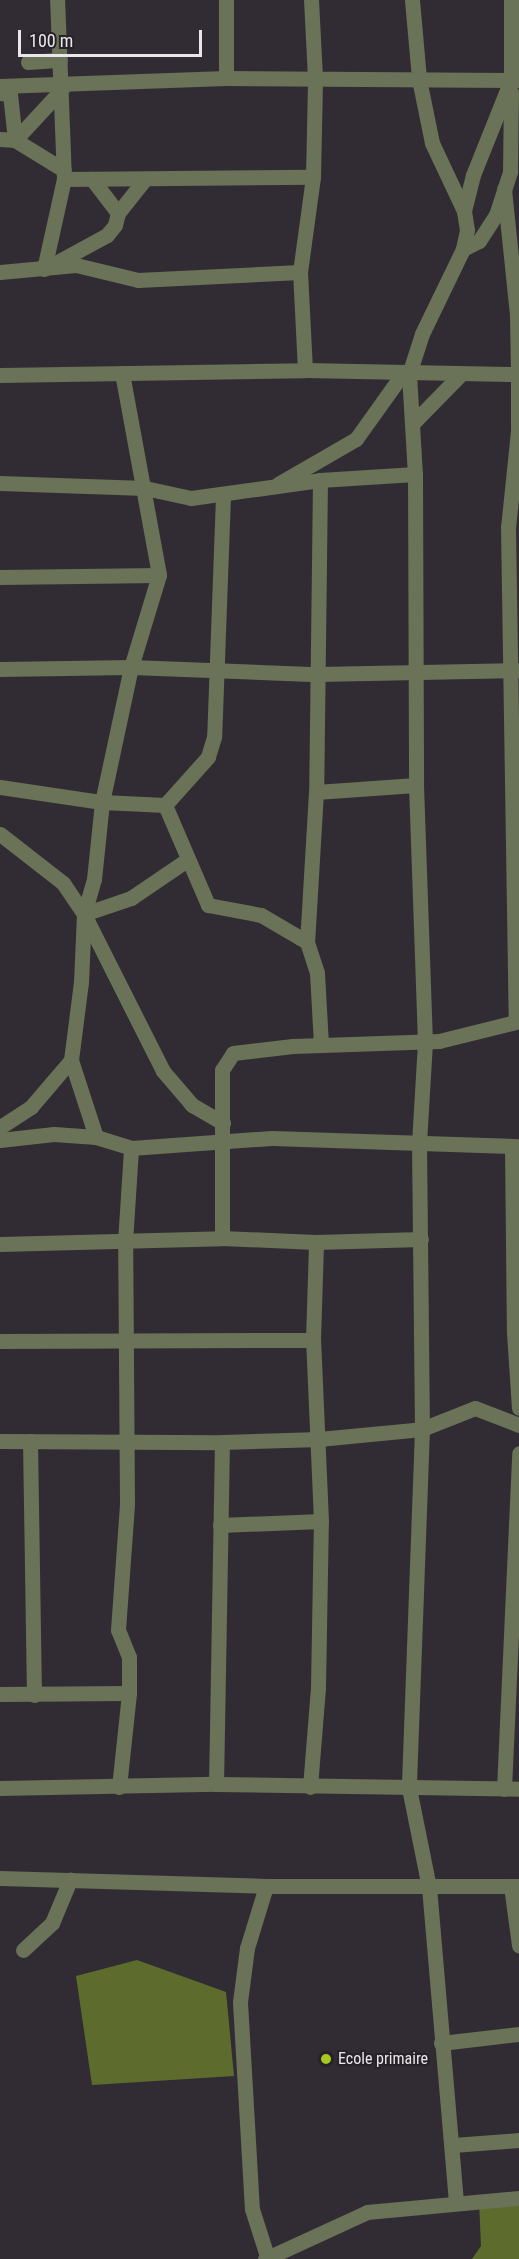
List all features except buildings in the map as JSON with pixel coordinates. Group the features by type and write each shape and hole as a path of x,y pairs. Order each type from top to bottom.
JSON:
{"street":[{"path":"44,269 64,174 57,0"},
{"path":"226,0 226,78"},
{"path":"304,370 300,272 313,177 315,78 311,0"},
{"path":"273,488 356,439 406,374 422,334 463,249 467,230 464,211 432,143 420,79 412,0"},
{"path":"222,1238 222,1070 233,1053 321,1044 425,1042 458,1037 518,1021 515,571 508,527 515,488 519,374 510,195 513,139 510,102 515,80 511,0"},
{"path":"0,86 60,60"},
{"path":"25,74 62,87 226,78 515,80"},
{"path":"464,211 473,175 515,80"},
{"path":"7,140 62,87"},
{"path":"0,93 10,94 7,140"},
{"path":"510,102 519,118"},
{"path":"7,140 64,174 92,179 313,177"},
{"path":"44,269 107,235 118,213 145,178"},
{"path":"92,179 118,213"},
{"path":"463,249 479,241 510,195"},
{"path":"0,272 76,265 138,280 300,272"},
{"path":"0,375 304,370 406,374 519,374"},
{"path":"96,1137 71,1060 81,982 84,914 94,879 102,802 131,667 159,576 145,488 122,373"},
{"path":"406,374 415,474 416,785 425,1042 419,1143 422,1429 409,1788 429,1887 441,2005 441,2043 453,2145 456,2201"},
{"path":"412,424 461,374"},
{"path":"0,483 145,488 191,498 223,496 320,480 415,474"},
{"path":"320,480 316,792 307,942 317,974 321,1044"},
{"path":"165,805 208,758 214,737 223,496"},
{"path":"0,578 159,576"},
{"path":"0,669 131,667 317,674 416,670 515,670"},
{"path":"316,792 416,785"},
{"path":"0,788 102,802 165,805"},
{"path":"165,805 208,905 261,915 307,942"},
{"path":"0,834 63,883 84,914 163,1071 192,1105 223,1123"},
{"path":"84,914 131,898 187,860"},
{"path":"0,1127 31,1107 71,1060"},
{"path":"0,1140 54,1134 96,1137 131,1148 272,1138 515,1147 516,1333 519,1408"},
{"path":"119,1786 129,1693 129,1657 118,1630 127,1503 123,1441 125,1242 131,1148"},
{"path":"0,1244 222,1238 316,1242 421,1239"},
{"path":"310,1787 318,1687 321,1521 313,1340 316,1242"},
{"path":"0,1341 313,1340"},
{"path":"0,1441 222,1442 319,1439 422,1429 475,1408 519,1425"},
{"path":"30,1441 34,1695"},
{"path":"216,1784 222,1442"},
{"path":"0,1788 216,1784 512,1789 519,1454"},
{"path":"220,1525 321,1521"},
{"path":"0,1694 129,1693"},
{"path":"0,1878 266,1886 515,1886 518,1947"},
{"path":"23,1950 52,1923 70,1880"},
{"path":"266,1886 247,1948 240,2002 252,2209 267,2259 367,2212 456,2201 519,2198"},
{"path":"441,2043 519,2034"},
{"path":"453,2145 519,2140"}],"green space":[{"path":"137,1960 226,1992 234,2076 92,2085 76,1976"},
{"path":"519,2200 519,2259 472,2259 481,2246 479,2201"}],"place":[{"name":"Ecole primaire","path":"326,2059"}]}
